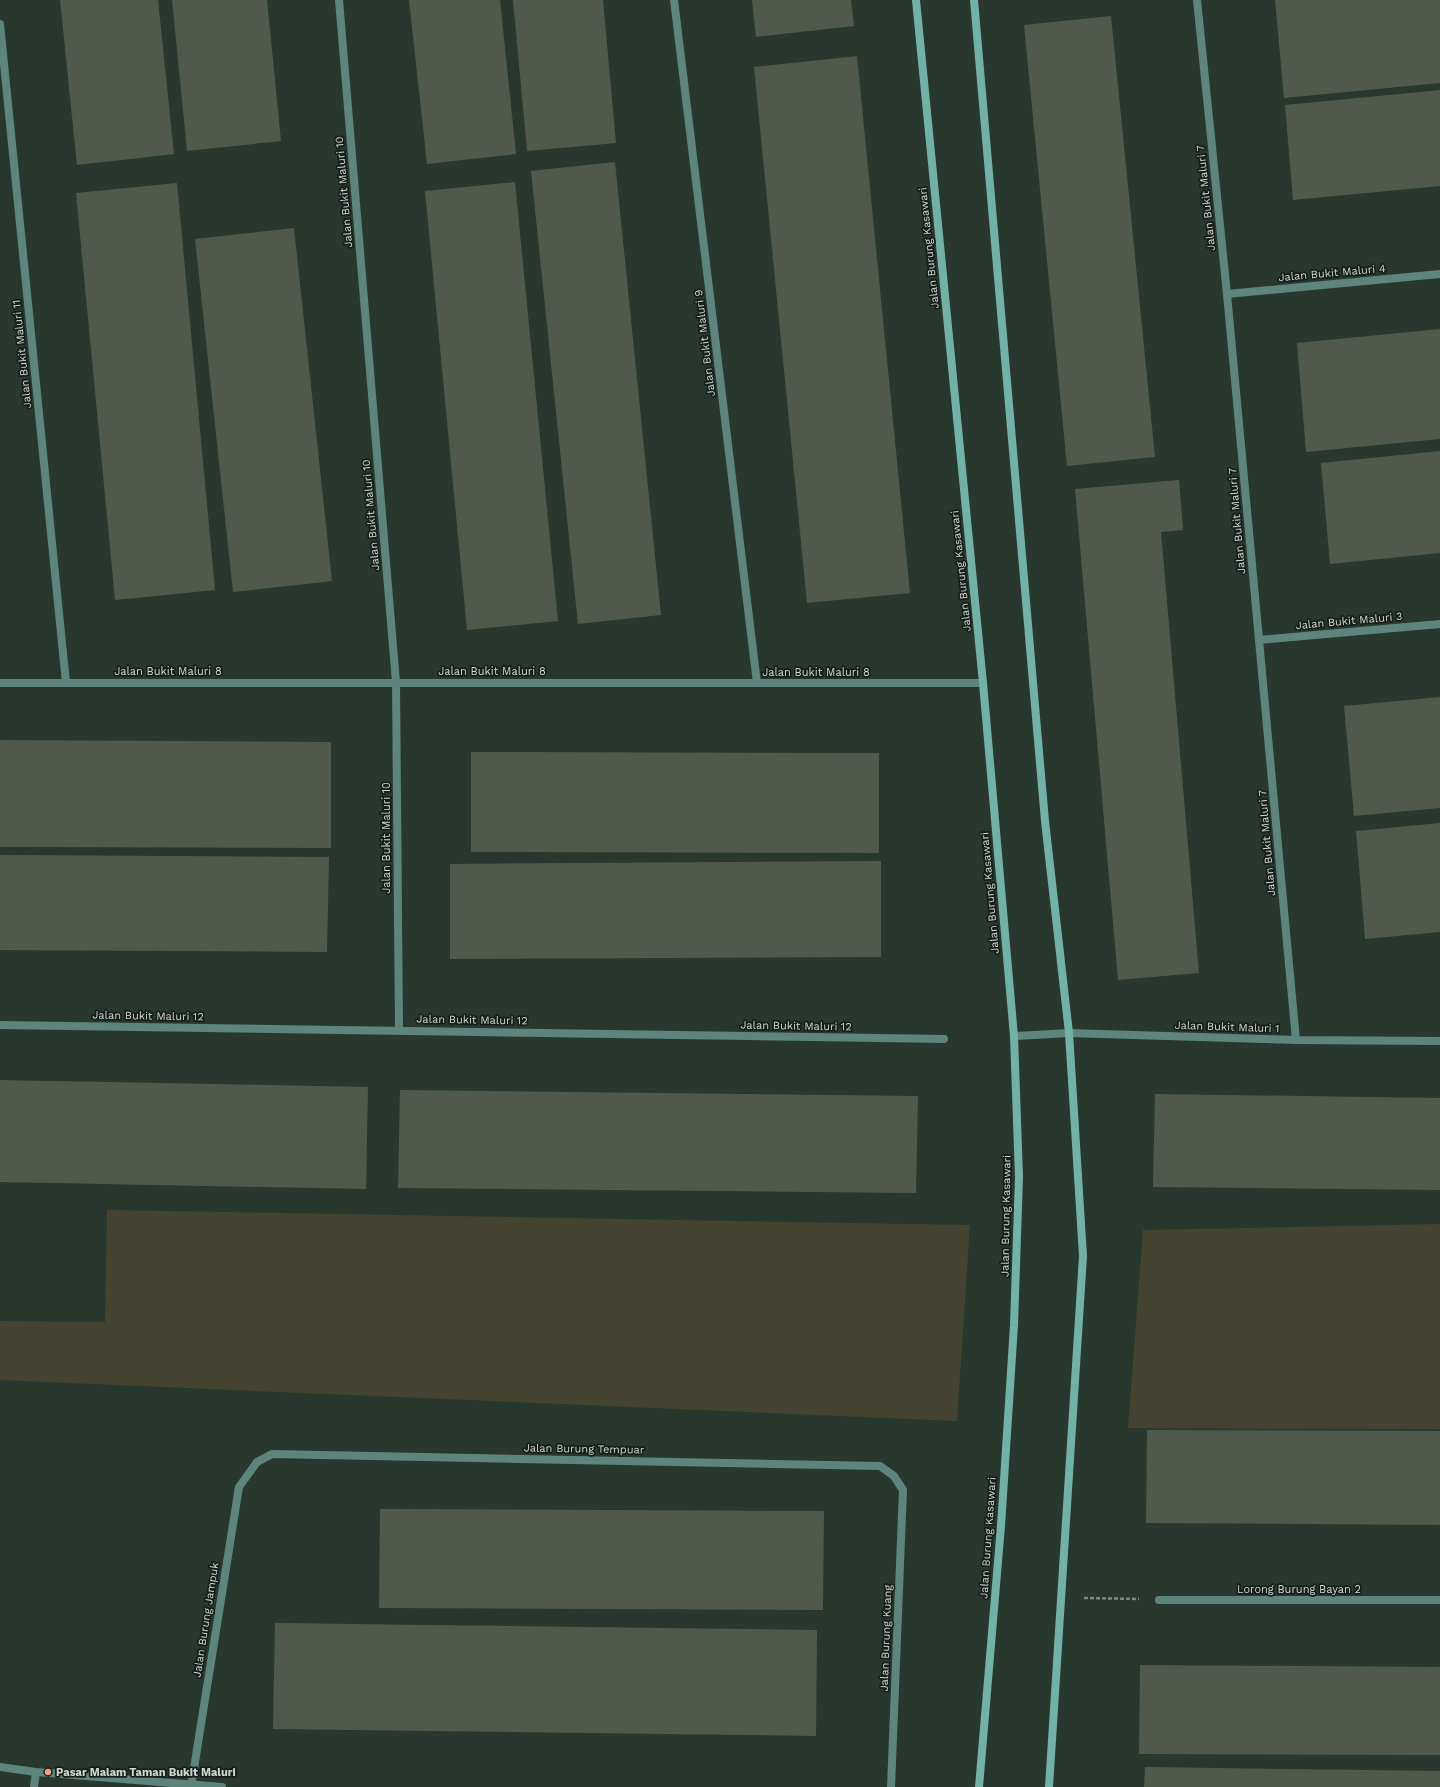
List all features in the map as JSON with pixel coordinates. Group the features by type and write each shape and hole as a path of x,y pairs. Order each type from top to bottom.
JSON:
{"street":[{"name":"Jalan Bukit Maluri 10","path":"339,0 396,682 399,1030"},
{"name":"Jalan Bukit Maluri 9","path":"674,0 758,683"},
{"name":"Jalan Burung Kasawari","path":"916,0 983,683 1014,1036 1019,1177 1014,1325 1001,1526 979,1787"},
{"path":"974,0 1045,821 1069,1033 1083,1256 1049,1787"},
{"name":"Jalan Bukit Maluri 7","path":"1197,0 1227,294 1296,1040"},
{"name":"Jalan Bukit Maluri 11","path":"0,24 66,683"},
{"name":"Jalan Bukit Maluri 4","path":"1227,294 1440,274"},
{"name":"Jalan Bukit Maluri 3","path":"1259,640 1440,624"},
{"name":"Jalan Bukit Maluri 8","path":"0,683 983,683"},
{"name":"Jalan Bukit Maluri 12","path":"0,1025 944,1039"},
{"name":"Jalan Bukit Maluri 1","path":"1014,1036 1069,1033 1296,1040 1440,1041"},
{"name":"Jalan Burung Tempuar","path":"257,1462 272,1454 880,1466 894,1476 903,1490"},
{"name":"Jalan Burung Jampuk","path":"191,1786 239,1488 257,1462"},
{"name":"Jalan Burung Kuang","path":"891,1787 903,1490"},
{"name":"Lorong Burung Bayan 2","path":"1159,1600 1440,1600"},
{"path":"0,1767 36,1772 191,1786 222,1787"},
{"path":"34,1787 36,1772"}],"path":[{"path":"1061,1598 1116,1598"}],"green space":[{"path":"107,1210 970,1225 957,1421 0,1380 0,1321 105,1322"},
{"path":"1440,1224 1440,1429 1128,1428 1143,1230"}],"building":[{"path":"60,0 158,0 174,154 77,165"},
{"path":"172,0 267,0 281,141 187,151"},
{"path":"409,0 500,0 516,154 427,164"},
{"path":"513,0 603,0 616,143 527,151"},
{"path":"752,0 851,0 854,26 756,37"},
{"path":"1275,0 1440,0 1440,83 1284,98"},
{"path":"1111,16 1155,457 1067,466 1024,25"},
{"path":"857,56 910,593 807,603 754,67"},
{"path":"1440,90 1440,186 1293,200 1285,105"},
{"path":"615,162 661,615 578,624 531,171"},
{"path":"515,182 558,621 467,630 425,191"},
{"path":"177,183 215,590 115,600 76,193"},
{"path":"294,228 332,581 233,592 195,239"},
{"path":"1440,329 1440,439 1306,452 1297,343"},
{"path":"1440,451 1440,553 1330,564 1321,463"},
{"path":"1179,480 1183,530 1161,532 1199,973 1118,980 1075,489"},
{"path":"1440,697 1440,808 1354,816 1344,706"},
{"path":"0,740 331,742 331,848 0,847"},
{"path":"471,752 879,753 879,853 471,852"},
{"path":"1440,823 1440,932 1365,939 1356,831"},
{"path":"0,855 329,857 327,952 0,950"},
{"path":"881,861 881,957 450,959 450,864"},
{"path":"0,1080 368,1087 366,1189 0,1182"},
{"path":"400,1090 918,1096 916,1193 398,1188"},
{"path":"1155,1094 1440,1098 1440,1190 1153,1187"},
{"path":"1147,1430 1440,1431 1440,1525 1146,1523"},
{"path":"380,1509 824,1511 823,1610 379,1608"},
{"path":"275,1623 817,1630 816,1736 273,1729"},
{"path":"1140,1665 1440,1667 1440,1755 1139,1754"},
{"path":"1145,1767 1440,1771 1440,1787 1144,1787"}],"place":[{"name":"Pasar Malam Taman Bukit Maluri","path":"48,1772"}]}
